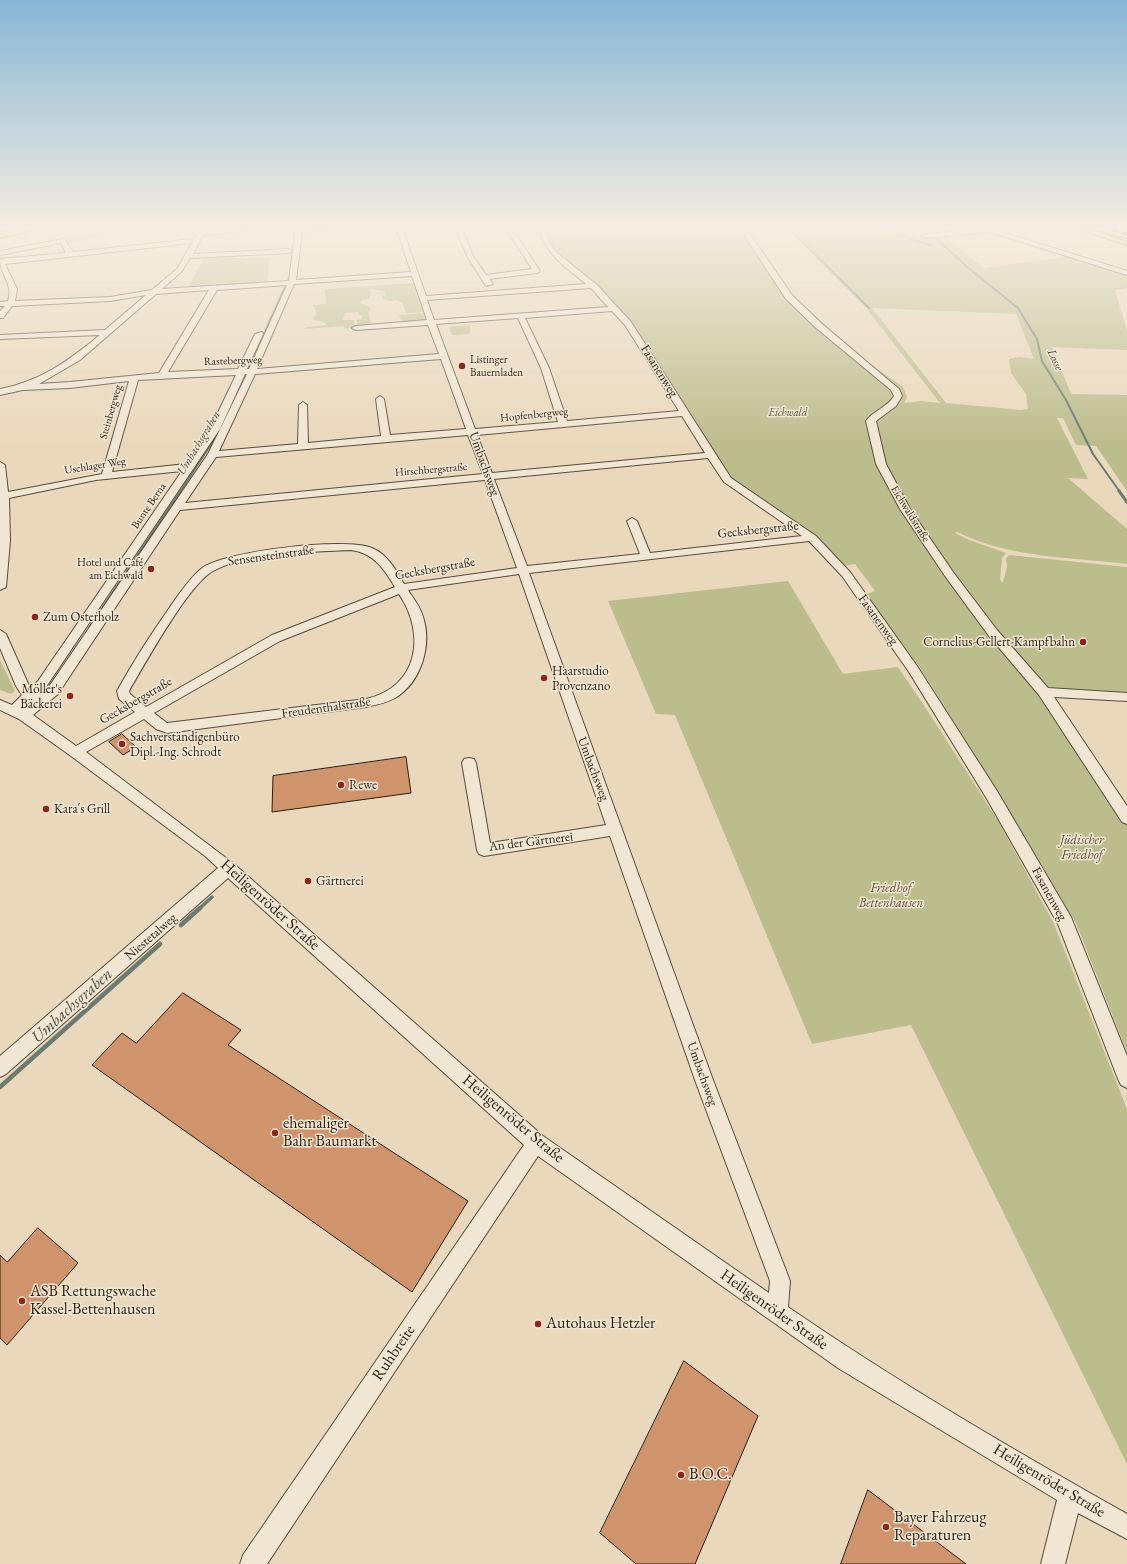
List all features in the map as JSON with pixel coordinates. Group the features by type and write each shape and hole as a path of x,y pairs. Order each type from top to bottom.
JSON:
{"street":[{"path":"0,316 13,300"},
{"path":"0,304 90,300"},
{"path":"0,392 23,387 59,371 77,358 145,300"},
{"path":"162,375 207,300"},
{"name":"Bunte Berna","path":"36,698 53,691 213,454 228,425 248,371 280,300"},
{"name":"Umbachsweg","path":"424,300 523,570 578,728 616,828 704,1080 780,1282 779,1301 776,1312"},
{"name":"Fasanenweg","path":"605,300 638,338 727,480 812,538 846,574 911,666 992,795 1065,922 1127,1079"},
{"name":"Eichwaldstraße","path":"792,300 818,325 895,388 898,396 896,402 873,416 871,421 881,464 905,510 949,574 993,632 1044,692 1127,818"},
{"path":"356,328 614,309"},
{"path":"520,316 535,341 545,365 563,424"},
{"path":"0,337 107,332"},
{"name":"Rastebergweg","path":"23,387 70,385 162,375 248,371 444,356"},
{"name":"Bunte Berna","path":"36,698 42,684 216,429 248,371"},
{"name":"Steinbergweg","path":"106,476 134,378"},
{"path":"380,399 386,439"},
{"path":"303,405 303,446"},
{"name":"Hopfenbergweg","path":"213,454 686,413"},
{"name":"Hirschbergstraße","path":"178,507 711,455"},
{"path":"0,465 4,496 6,536 5,561 0,587"},
{"name":"Uschlager Weg","path":"4,496 106,476 153,469 190,467"},
{"path":"632,521 646,556"},
{"name":"Gecksbergstraße","path":"76,752 276,638 401,588 446,579 812,538"},
{"name":"Sensensteinstraße","path":"144,712 122,693 155,637 174,609 202,574 215,566 225,562 272,554 312,549 362,547 370,550 380,558 401,588"},
{"name":"Freudenthalstraße","path":"144,712 160,726 167,728 366,703 392,694 404,683 412,672 421,642 421,631 417,615 401,588"},
{"path":"0,635 22,684 36,698 19,714"},
{"path":"1044,692 1127,697"},
{"name":"Heiligenröder Straße","path":"0,705 19,714 76,752 146,802 229,868 536,1143 846,1360 1070,1495 1127,1527"},
{"name":"An der Gärtnerei","path":"469,763 484,850 602,832 616,828"},
{"name":"Niestetalweg","path":"0,1068 229,868"},
{"name":"Ruhbreite","path":"252,1564 536,1143"},
{"path":"1053,1564 1070,1495"}],"green space":[{"path":"278,300 283,300 251,369 246,369"},
{"path":"326,300 364,300 360,301 361,304 365,304 370,308 371,311 368,312 371,324 357,328 357,320 367,319 362,319 362,315 359,315 358,312 345,313 343,320 354,320 355,328 344,329 344,326 304,329 307,327 326,325 326,323 314,320 314,316 316,316 315,307 313,307 313,305 326,304"},
{"path":"386,300 419,300 423,312 406,313 402,302 399,302 398,300"},
{"path":"605,300 797,300 870,364 903,387 907,397 904,403 922,401 940,403 866,308 858,300 1118,300 1127,331 1127,350 1052,347 1071,394 1127,395 1127,491 1096,446 1076,445 1063,418 1057,418 1088,479 1068,478 1127,529 1127,564 1062,558 1019,552 977,541 957,532 955,533 969,540 1006,553 1002,558 1000,580 1003,583 1007,566 1006,559 1009,555 1127,567 1127,693 1047,690 1032,684 1127,826 1127,1052 1076,923 992,782 920,668 865,595 875,591 855,564 843,566 804,534 725,480 626,324","holes":["872,308 1016,314 1034,359 1019,357 1009,359 1011,373 1026,394 1028,409 1021,410 946,403"]},
{"path":"423,313 426,320 402,322 399,315"},
{"path":"470,325 470,334 452,335 449,327"},
{"name":"Friedhof Bettenhausen","path":"788,581 843,674 898,667 931,716 1000,824 1054,924 1127,1109 1127,1464 911,1025 812,1044 675,715 656,714 608,601"},
{"path":"0,660 15,691 11,694 0,690"}],"building":[{"name":"Sachverständigenbüro Dipl.-Ing. Schrodt","path":"122,734 136,747 123,755 109,742"},
{"name":"Rewe","path":"406,757 411,793 272,812 273,776"},
{"name":"ehemaliger Bahr Baumarkt","path":"183,993 241,1030 228,1045 468,1201 412,1292 92,1065 122,1033 136,1043"},
{"name":"ASB Rettungswache Kassel-Bettenhausen","path":"38,1228 78,1263 7,1345 0,1338 0,1255 7,1262"},
{"name":"B.O.C.","path":"684,1361 758,1416 695,1564 636,1564 600,1533"},
{"name":"Bayer Fahrzeug Reparaturen","path":"868,1490 966,1564 841,1564"}],"waterway":[{"name":"Umbachsgraben","path":"236,398 279,300"},
{"path":"861,300 869,308"},
{"name":"Losse","path":"1008,300 1018,308 1037,339 1042,361 1066,400 1093,454 1120,492"},
{"name":"Umbachsgraben","path":"180,492 219,432"},
{"name":"Umbachsgraben","path":"90,627 181,491"},
{"name":"Losse","path":"1119,491 1127,502"},
{"name":"Umbachsgraben","path":"199,909 212,897"},
{"name":"Umbachsgraben","path":"181,925 200,908"},
{"name":"Umbachsgraben","path":"0,1087 160,944"}],"place":[{"name":"Listinger Bauernladen","path":"462,366"},
{"name":"Hotel und Café am Eichwald","path":"151,569"},
{"name":"Zum Osterholz","path":"35,617"},
{"name":"Cornelius-Gellert-Kampfbahn","path":"1083,642"},
{"name":"Haarstudio Provenzano","path":"544,678"},
{"name":"Möller's Bäckerei","path":"70,696"},
{"name":"Sachverständigenbüro Dipl.-Ing. Schrodt","path":"122,744"},
{"name":"Rewe","path":"341,785"},
{"name":"Kara´s Grill","path":"46,809"},
{"name":"Gärtnerei","path":"308,881"},
{"name":"ehemaliger Bahr Baumarkt","path":"275,1133"},
{"name":"ASB Rettungswache Kassel-Bettenhausen","path":"22,1301"},
{"name":"Autohaus Hetzler","path":"538,1324"},
{"name":"B.O.C.","path":"681,1475"},
{"name":"Bayer Fahrzeug Reparaturen","path":"886,1527"}],"park label":[{"name":"Eichwald","path":"788,413"},
{"name":"Jüdischer Friedhof","path":"1082,848"}]}
